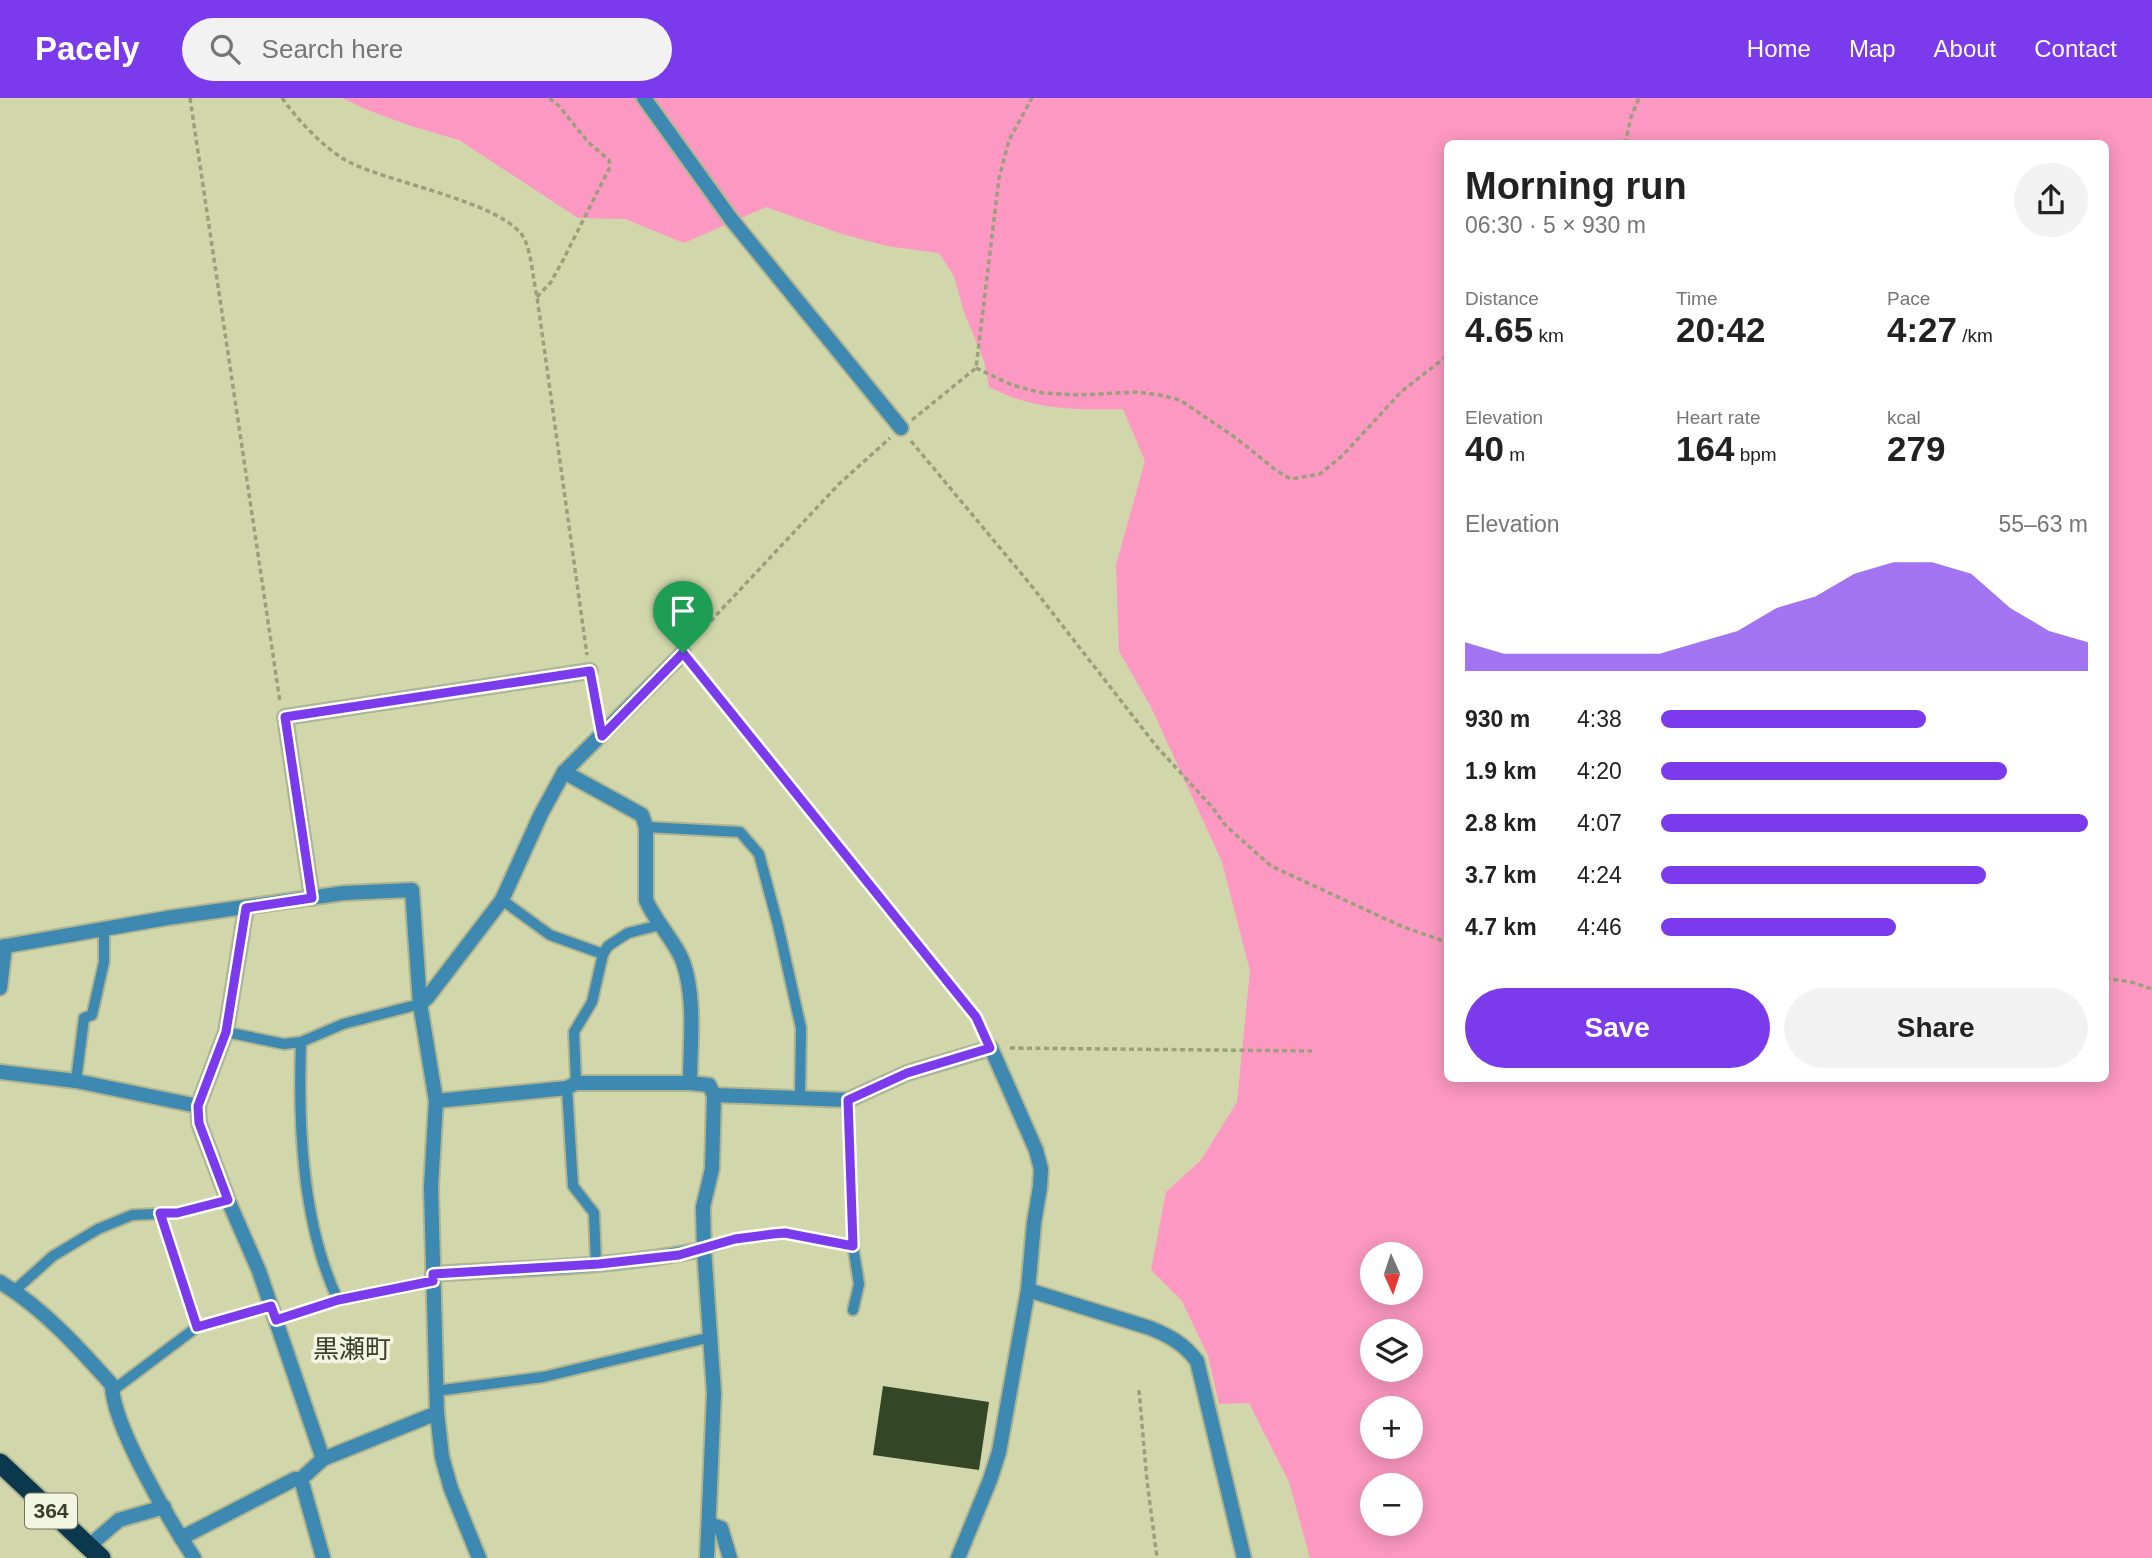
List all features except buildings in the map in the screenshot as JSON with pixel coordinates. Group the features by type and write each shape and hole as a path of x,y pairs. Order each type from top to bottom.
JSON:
{"highway":[{"name":"364","path":"0,1463 95,1552"}],"street":[{"path":"644,98 731,219 901,428"},
{"path":"420,1004 502,900 541,814 564,772 683,653"},
{"path":"312,898 285,717 590,671"},
{"path":"564,772 642,815 646,827 646,900 682,959 687,978 690,1006 690,1083"},
{"path":"0,988 3,946 344,893 412,890 420,1004 436,1101 431,1187 437,1413 445,1468 479,1558"},
{"path":"246,908 226,1032 198,1106 199,1123 259,1271 323,1459"},
{"path":"714,1095 848,1100 907,1073 990,1048 1036,1150 1041,1169 1041,1187 1034,1223 1028,1290 999,1452 958,1558"},
{"path":"0,1072 76,1081 198,1106"},
{"path":"436,1101 571,1085 709,1085 714,1095 712,1170 703,1207 714,1393 707,1558"},
{"path":"433,1277 596,1264 679,1255 704,1249"},
{"path":"0,1282 58,1327 112,1385 112,1399 132,1449 185,1550 295,1479 301,1479 323,1459 437,1413"},
{"path":"1028,1290 1170,1336 1197,1361 1244,1558"},
{"path":"301,1479 323,1558"},
{"path":"95,1552 119,1520 164,1507"},
{"path":"709,1524 720,1528 730,1558"}],"lane":[{"path":"646,827 740,832 759,854 801,1028 800,1098"},
{"path":"502,900 550,935 603,954"},
{"path":"596,1264 594,1213 573,1186 571,1085 574,1032 592,1002 603,954 608,946 628,933 660,925"},
{"path":"76,1081 85,1018 92,1015 104,962 104,929"},
{"path":"226,1032 284,1044 301,1042 343,1024 420,1004"},
{"path":"301,1042 300,1086 308,1192 328,1279 338,1300"},
{"path":"848,1100 853,1246 859,1284 853,1310"},
{"path":"14,1291 53,1256 98,1229 132,1215 185,1211 228,1200"},
{"path":"160,1213 197,1327"},
{"path":"704,1249 735,1239 785,1233 853,1246"},
{"path":"276,1320 338,1300 433,1277"},
{"path":"112,1391 197,1327 271,1306"},
{"path":"436,1391 543,1377 711,1336"}],"path":[{"path":"190,98 278,688 285,717"},
{"path":"282,98 302,124 344,159 364,168 434,189 509,223 524,239 537,297 590,671 602,736"},
{"path":"537,297 556,272 610,167 609,160 588,142 559,106 549,98"},
{"path":"1032,98 1009,140 999,178 976,368 901,428 839,484 683,653 976,1017 990,1048 1312,1051"},
{"path":"1626,140 1639,98"},
{"path":"976,368 1012,385 1042,393 1078,395 1137,392 1180,400 1236,438 1276,471 1291,479 1320,474 1343,455 1402,391 1444,358"},
{"path":"901,428 1030,584 1157,747 1226,826 1270,866 1404,928 1444,941"},
{"path":"2109,979 2152,989"},
{"path":"1139,1390 1157,1558"}],"shaded area":[{"path":"343,98 2152,98 2152,1558 1310,1558 1289,1482 1249,1403 1219,1404 1208,1356 1182,1301 1151,1270 1166,1192 1201,1160 1237,1102 1250,971 1222,862 1151,707 1119,651 1116,565 1145,461 1123,409 1055,407 1005,395 989,387 984,361 964,312 954,276 939,253 887,246 842,234 766,207 684,243 625,219 578,218 459,140 411,126"}],"district":[{"name":"黒瀬町","path":"352,1349"}],"route":[{"path":"683,653 976,1017 990,1048 907,1073 848,1100 853,1246 785,1233 735,1239 679,1255 599,1264 433,1274 433,1281 338,1300 276,1320 271,1306 197,1327 160,1213 177,1213 228,1200 199,1123 198,1106 226,1032 246,908 312,898 285,717 590,671 602,736 683,653"}]}
